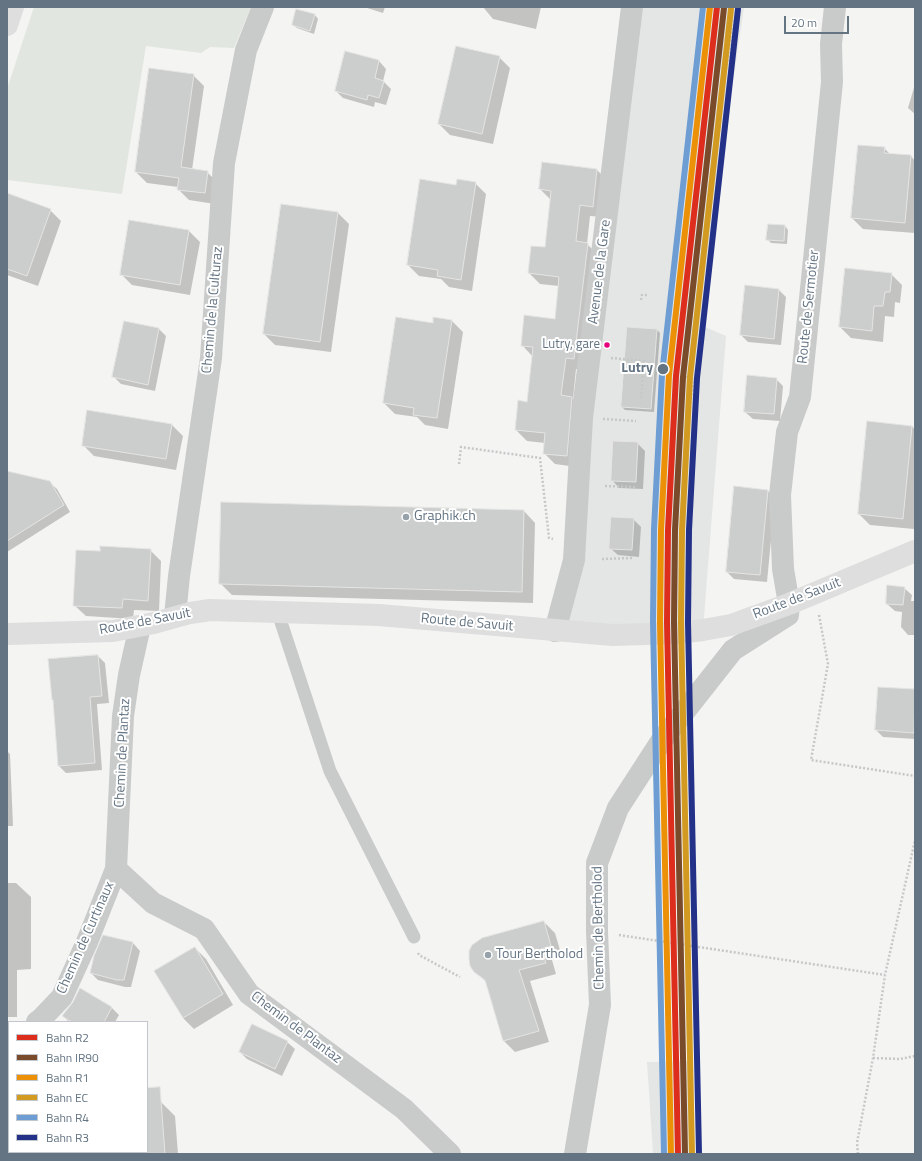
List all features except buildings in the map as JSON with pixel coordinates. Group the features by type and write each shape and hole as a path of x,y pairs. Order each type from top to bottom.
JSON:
{"street":[{"path":"7,25 13,7"},
{"name":"Chemin de la Culturaz","path":"175,616 179,576 211,358 224,163 246,50 263,7"},
{"name":"Avenue de la Gare","path":"555,631 574,560 582,418 632,7"},
{"name":"Route de Sermotier","path":"789,604 783,568 780,495 787,432 800,397 832,82 831,44 835,7"},
{"name":"Route de Savuit","path":"7,634 113,631 154,623 190,612 210,610 379,615 613,635 677,633 731,625 789,604 915,551"},
{"name":"Chemin de Bertholod","path":"576,1154 600,1005 597,932 597,863 618,808 662,740 733,650 788,615 789,604"},
{"name":"Chemin de Plantaz","path":"140,626 129,675 123,716 116,869 153,903 204,929 249,994 404,1109 450,1154"},
{"name":"Chemin de Curtinaux","path":"38,1021 62,997 116,869"}],"lane":[{"path":"278,613 330,771 414,937"}],"path":[{"path":"722,93 737,7"},
{"path":"641,300 642,295 647,295"},
{"path":"611,350 610,358 644,361 641,400"},
{"path":"682,376 695,378 690,404"},
{"path":"582,418 636,421"},
{"path":"459,464 461,447 540,458 549,538 554,539"},
{"path":"605,486 636,487"},
{"path":"602,559 632,558"},
{"path":"815,593 828,664 812,760 915,776"},
{"path":"858,1154 857,1143 873,1058 885,975 915,840"},
{"path":"597,932 885,975"},
{"path":"419,955 460,977"},
{"path":"873,1058 900,1059 915,1056"}],"shaded area":[{"path":"34,7 251,7 234,48 210,47 201,53 146,46 122,194 7,180 7,89"},
{"path":"632,7 744,7 733,82 705,327 726,336 703,630 555,631"},
{"path":"693,1061 694,1116 689,1141 689,1154 653,1154 647,1062"}],"rail line":[{"name":"R4","path":"664,1154 653,622 654,529 662,374 703,7"},
{"name":"R1","path":"671,1154 660,622 661,530 669,375 710,7"},
{"name":"R2","path":"678,1154 667,622 668,530 676,376 717,7"},
{"name":"IR90","path":"685,1154 674,622 675,530 683,377 724,8"},
{"name":"EC","path":"692,1154 681,622 682,530 690,377 731,9"},
{"name":"R3","path":"699,1154 688,622 689,530 697,378 738,9"}],"place":[{"name":"Lutry, gare","path":"607,345"},
{"name":"Lutry","path":"663,369"},
{"name":"Graphik.ch","path":"406,517"},
{"name":"Tour Bertholod","path":"488,955"}]}
